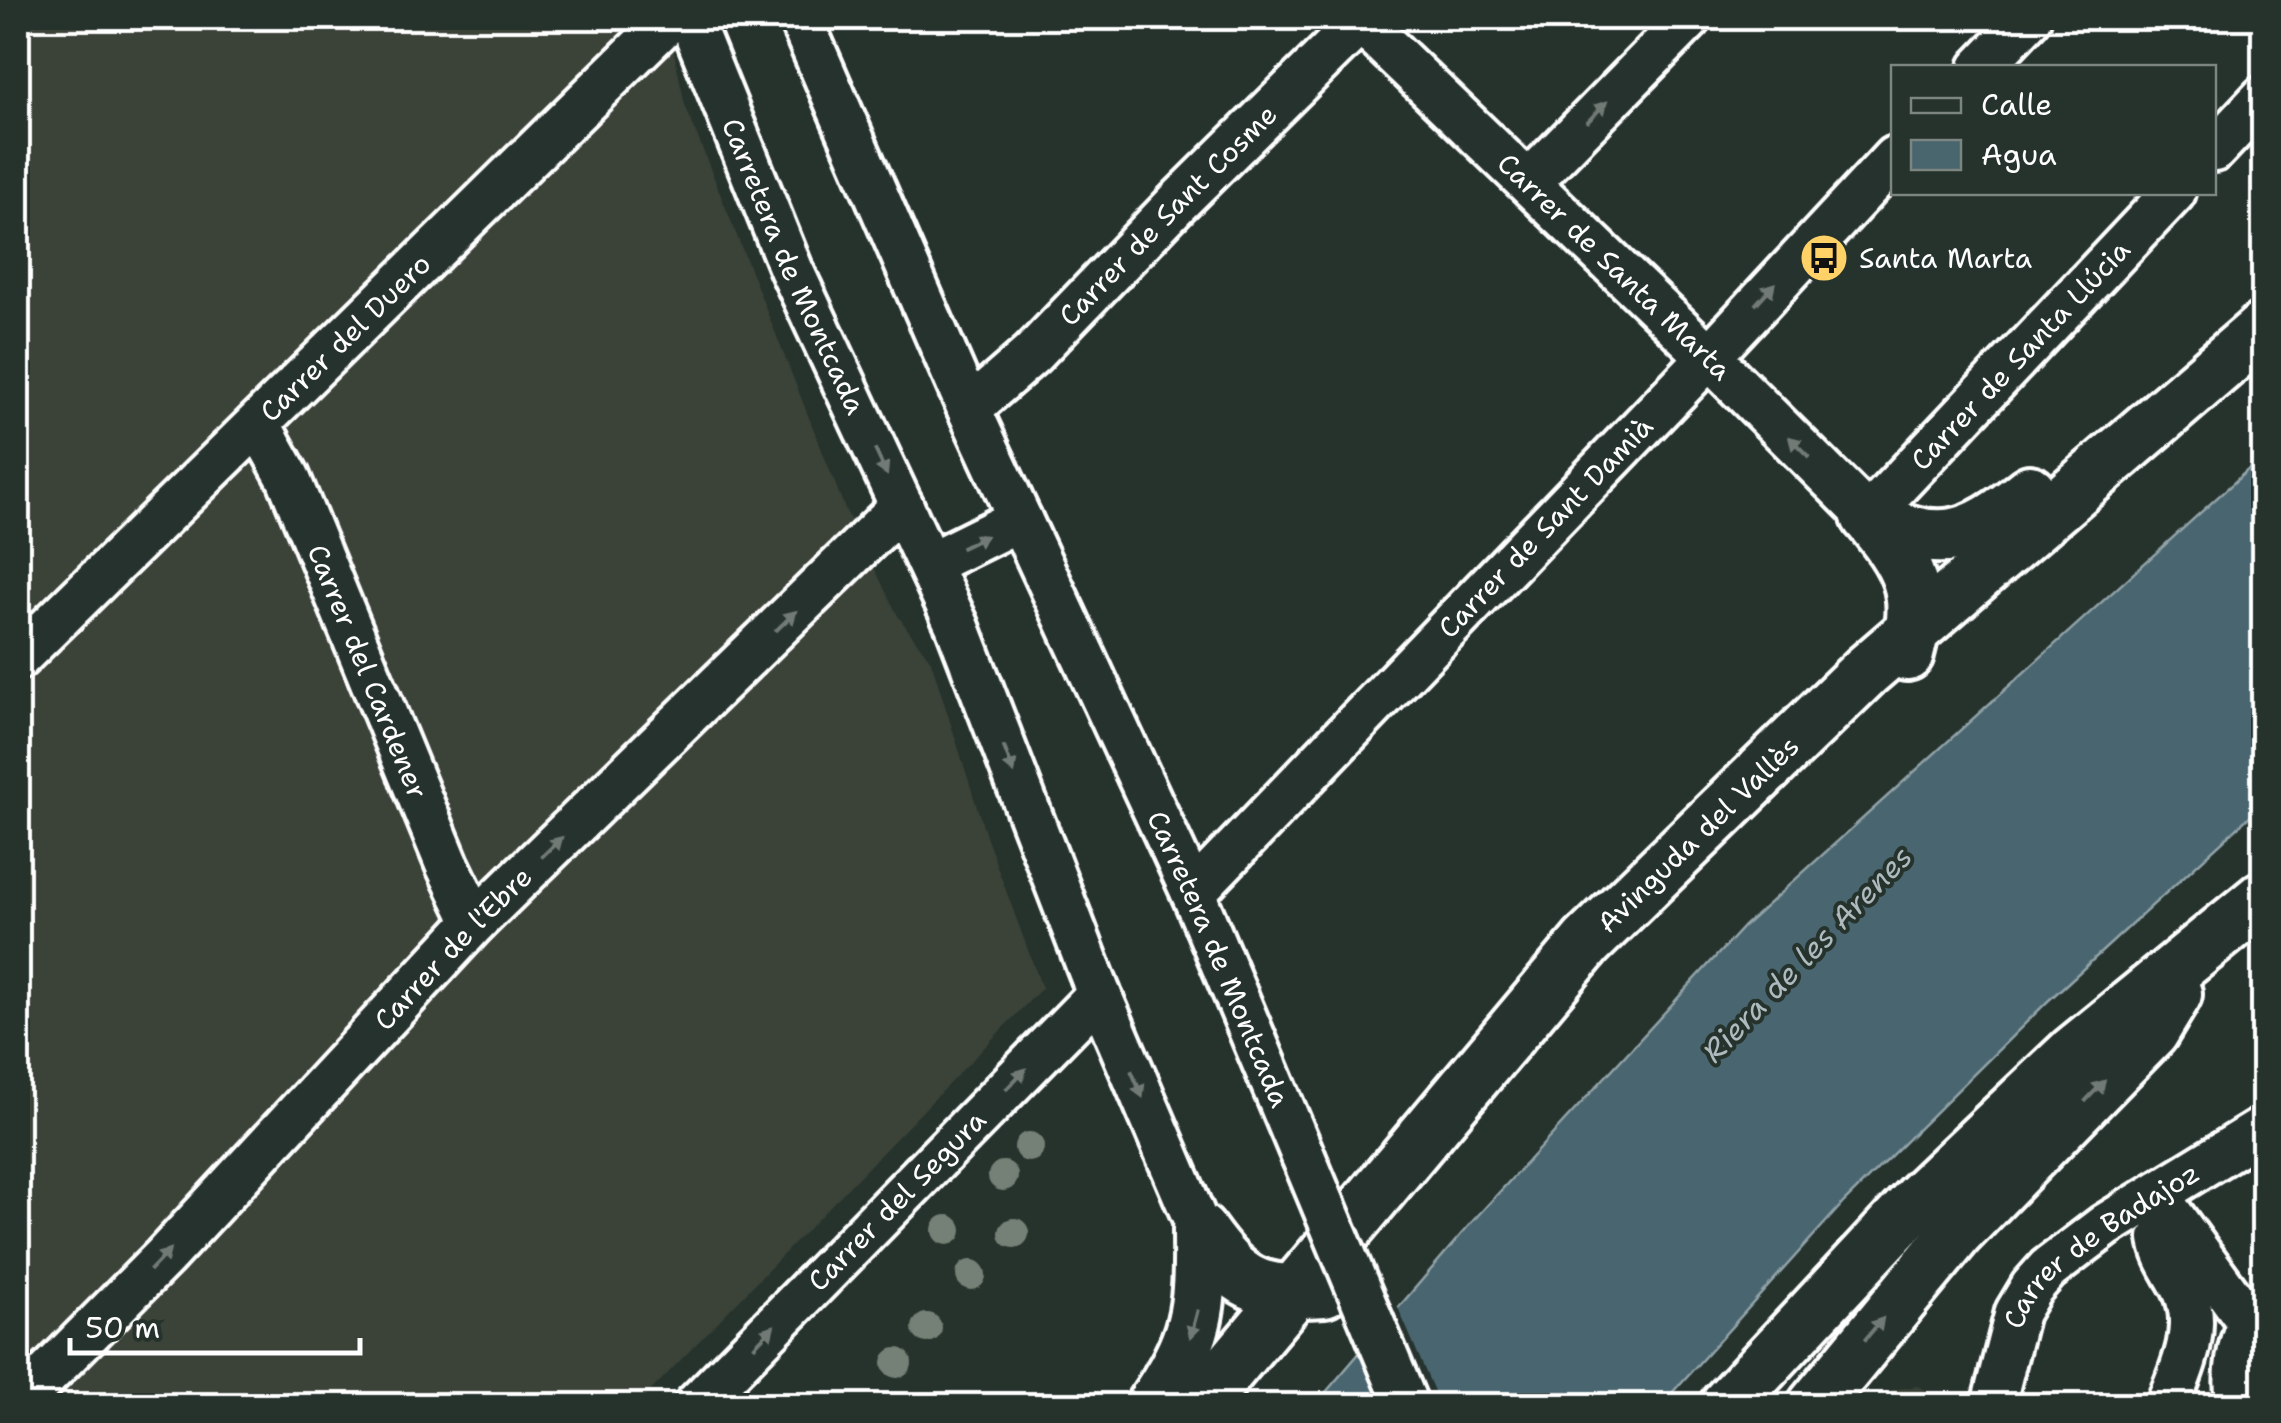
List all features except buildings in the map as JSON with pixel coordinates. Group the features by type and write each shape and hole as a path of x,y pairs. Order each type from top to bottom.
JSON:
{"main road":[{"path":"1868,516 1922,536 1960,536 1994,522 2264,294"},
{"name":"Avinguda del Vallès","path":"1242,1406 1316,1290 1527,1010 1587,942 1866,671 2264,328"},
{"name":"Avinguda del Vallès","path":"1198,1406 1316,1290 1650,916 1884,697 2264,376"},
{"path":"1868,516 1896,549 1911,579 1916,609 1905,662 1884,697"},
{"path":"1726,1406 1933,1185 2072,1053 2264,897"},
{"path":"1814,1406 1957,1232 2152,1032 2203,948"},
{"path":"1200,1231 1239,1278 1266,1288 1316,1290"},
{"path":"1152,1406 1176,1370 1193,1334 1199,1307 1200,1231"}],"street":[{"name":"Carrer del Duero","path":"18,658 671,18"},
{"name":"Carretera de Montcada","path":"694,18 698,38 791,268 957,625 1099,994 1200,1231"},
{"name":"Carretera de Montcada","path":"800,18 968,410 1193,894 1407,1406"},
{"path":"1528,182 1690,18"},
{"path":"1984,65 2029,18"},
{"name":"Carrer de Sant Cosme","path":"968,410 1032,354 1361,19"},
{"name":"Carrer de Santa Marta","path":"1361,19 1868,516"},
{"path":"2216,148 2264,97"},
{"name":"Carrer de Sant Damià","path":"1193,894 1709,357 1891,161"},
{"name":"Carrer de Santa Llúcia","path":"1868,516 2171,195"},
{"name":"Carrer del Cardener","path":"258,422 288,477 447,864 475,922"},
{"name":"Carrer de l'Ebre","path":"18,1404 164,1257 475,922 902,506"},
{"path":"928,564 1020,520"},
{"name":"Carrer del Segura","path":"696,1406 1099,994"},
{"name":"Carrer de Badajoz","path":"1993,1406 2018,1312 2032,1287 2064,1254 2165,1207 2264,1128"},
{"path":"2165,1207 2256,1313 2239,1367 2238,1406"},
{"path":"2165,1207 2162,1250 2187,1294 2192,1326 2187,1354 2168,1406"}],"shaded area":[{"path":"18,18 667,18 685,105 846,511 898,616 931,661 987,839 1042,988 637,1405 18,1405"},
{"path":"1917,1386 1939,1396 1946,1405 1878,1405 1891,1390"}],"water":[{"name":"Riera de les Arenes","path":"2263,456 2263,804 2048,1001 1844,1202 1661,1405 1314,1406 1470,1224 1744,926"}],"pier":[{"path":"1396,1303 1440,1405 1381,1405 1356,1348"}],"place":[{"name":"Santa Marta","path":"1824,258"}]}
